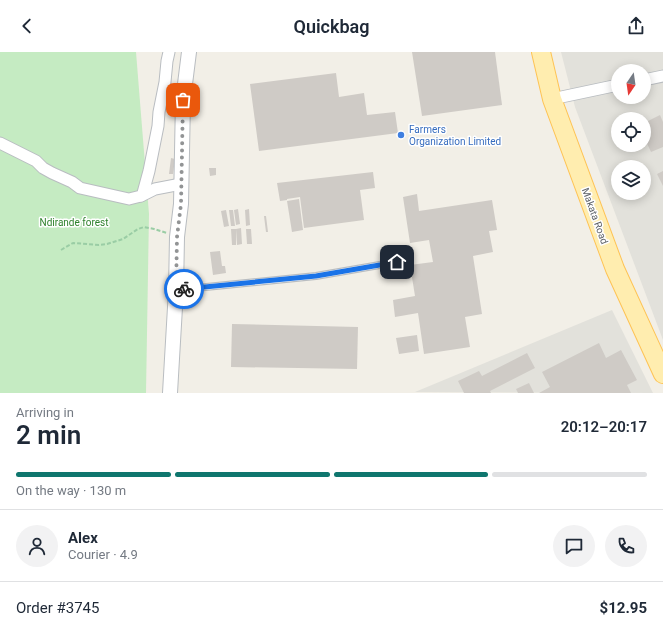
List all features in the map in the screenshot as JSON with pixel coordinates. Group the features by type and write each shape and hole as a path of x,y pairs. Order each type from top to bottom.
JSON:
{"main road":[{"name":"Makata Road","path":"541,52 552,99 614,269 663,374"}],"street":[{"path":"170,393 176,290 177,237 181,184 183,100 189,52"},
{"path":"140,196 143,192 147,178 158,126 159,112 166,82 166,55"},
{"path":"651,79 663,76"},
{"path":"552,99 611,86"},
{"path":"0,143 36,162 52,173 72,182 80,188 129,199 155,189 181,184"}],"lane":[{"path":"176,290 316,276 397,262"}],"path":[{"path":"61,250 73,243 99,245 107,244 123,239 138,229 144,227 177,237"}],"shaded area":[{"path":"561,52 663,52 663,340 575,107"},
{"path":"612,310 653,393 415,392"}],"green space":[{"name":"Ndirande forest","path":"0,52 136,52 149,214 146,393 0,393"}],"building":[{"path":"412,52 495,52 502,105 422,116"},
{"path":"336,73 339,97 364,93 367,115 395,112 398,133 259,151 250,84"},
{"path":"660,115 663,122 663,147 651,152 651,120"},
{"path":"171,158 175,159 173,174 169,174"},
{"path":"209,168 216,168 216,175 210,176"},
{"path":"663,171 663,186 657,174"},
{"path":"373,172 375,188 360,190 364,220 304,228 300,197 280,201 277,183"},
{"path":"417,194 419,211 492,200 497,230 489,231 493,252 473,256 482,314 465,317 470,347 424,354 418,313 395,317 393,300 415,296 410,265 433,262 429,240 410,243 403,197"},
{"path":"299,199 303,230 292,232 287,201"},
{"path":"238,209 240,224 236,225 234,210"},
{"path":"249,209 250,225 246,226 245,210"},
{"path":"226,210 229,226 224,227 221,211"},
{"path":"229,210 233,210 235,226 231,226"},
{"path":"264,216 266,216 268,232 266,232"},
{"path":"241,228 242,244 237,245 236,229"},
{"path":"231,229 236,229 236,245 232,245"},
{"path":"246,229 251,229 252,244 247,244"},
{"path":"220,251 222,266 225,266 226,273 213,275 210,252"},
{"path":"232,324 358,327 357,369 231,367"},
{"path":"417,335 419,351 399,354 396,338"},
{"path":"599,343 606,358 621,350 637,380 627,385 631,393 539,393 550,387 542,372"},
{"path":"527,353 535,368 490,391 491,393 464,393 458,381 479,371 482,376"},
{"path":"529,383 534,393 518,393 516,389"}],"way so far":[{"path":"183,100 181,204 177,237 176,290 184,289"}],"place":[{"name":"Farmers Organization Limited","path":"401,135"}],"route":[{"path":"184,289 316,276 397,262"}]}
